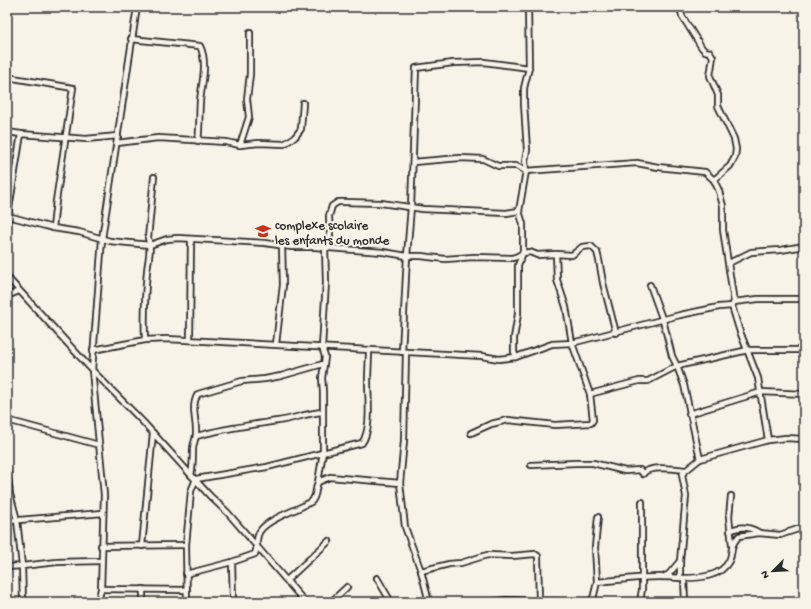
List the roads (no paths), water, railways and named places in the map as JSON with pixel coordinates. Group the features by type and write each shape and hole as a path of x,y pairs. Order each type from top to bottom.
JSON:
{"street":[{"path":"98,602 101,589 101,546 104,495 92,370 93,350 102,239 137,7"},
{"path":"516,357 514,352 514,338 518,314 518,265 522,253 523,224 520,211 526,170 525,161 527,150 524,88 528,68 528,7"},
{"path":"680,7 682,16 702,48 705,51 710,52 713,57 710,76 718,95 718,106 736,144 735,157 730,166 714,180"},
{"path":"240,145 249,117 247,99 250,74 250,33"},
{"path":"131,39 200,46 205,65 200,101 200,130 198,141"},
{"path":"429,602 421,571 405,527 400,483 404,441 404,352 407,256 411,207 416,68 452,63 484,62 528,68"},
{"path":"7,77 73,88 53,228"},
{"path":"117,143 158,138 226,142 240,145 259,143 284,144 295,138 302,129 303,103"},
{"path":"7,132 66,136 86,139 118,136"},
{"path":"21,134 8,219 79,232 102,239 150,245 167,239 191,239 248,242 292,247 325,247 445,259 474,257 512,258 522,253 530,252 537,255 572,255 582,248 591,246 595,249 599,260 603,283 616,333"},
{"path":"413,162 460,158 483,159 498,166 516,166 526,170 637,163 658,167 705,172 714,180 723,206 723,230 729,263 733,304 739,329 758,378 768,440"},
{"path":"145,340 144,316 150,245 148,238 154,177"},
{"path":"186,574 252,556 255,554 257,547 257,536 264,526 311,502 316,493 323,452 324,392 322,378 325,357 322,347 326,282 325,247 330,236 329,212 332,206 343,202 506,213 520,211"},
{"path":"190,339 191,239"},
{"path":"276,344 283,285 282,246"},
{"path":"729,263 751,252 780,250 804,246"},
{"path":"471,433 491,424 508,420 555,425 591,423 593,420 590,394 572,343 566,307 557,280 556,254"},
{"path":"7,277 92,370 153,433 210,496 228,513 305,602"},
{"path":"650,286 672,356 684,385 689,414 700,459"},
{"path":"7,296 19,290"},
{"path":"93,350 145,340 166,338 482,356 498,359 516,357 552,344 572,343 616,333 680,315 758,299 804,299"},
{"path":"196,479 266,467 360,444 364,441 368,424 369,350"},
{"path":"590,394 639,381 648,381 677,366 748,350 804,350"},
{"path":"191,474 193,468 193,448 197,436 194,407 196,395 200,392 242,381 281,376 323,364"},
{"path":"689,414 761,392 804,394"},
{"path":"197,436 234,427 279,421 310,413 323,412"},
{"path":"7,420 99,445"},
{"path":"142,546 153,433"},
{"path":"685,602 680,561 686,496 682,475 685,470 700,459 768,440 786,438 804,439"},
{"path":"531,465 593,463 625,471 640,470 643,474 644,471 656,469 673,468 685,470"},
{"path":"7,469 10,494 17,520 22,566 23,602"},
{"path":"318,482 330,477 400,483"},
{"path":"187,602 186,546 192,491 196,479"},
{"path":"597,582 642,577 701,577 717,573 729,561 732,545 730,531 731,496"},
{"path":"640,602 642,589 642,502"},
{"path":"7,521 103,513"},
{"path":"588,602 593,601 597,582 595,546 598,517"},
{"path":"732,545 739,536 759,533 780,535 804,527"},
{"path":"730,531 736,528 752,529 759,533"},
{"path":"287,580 329,541"},
{"path":"101,546 186,546"},
{"path":"421,571 449,564 461,563 487,555 512,556 535,554 538,555 539,601"},
{"path":"7,567 57,562 101,561"},
{"path":"665,576 669,574 680,561"},
{"path":"232,562 233,602"},
{"path":"377,578 391,602"},
{"path":"331,602 347,587"},
{"path":"101,589 187,590"},
{"path":"143,589 143,602"},
{"path":"490,602 562,602"},
{"path":"570,602 581,602"}],"place":[{"name":"complexe scolaire les enfants du monde","path":"263,231"}]}
